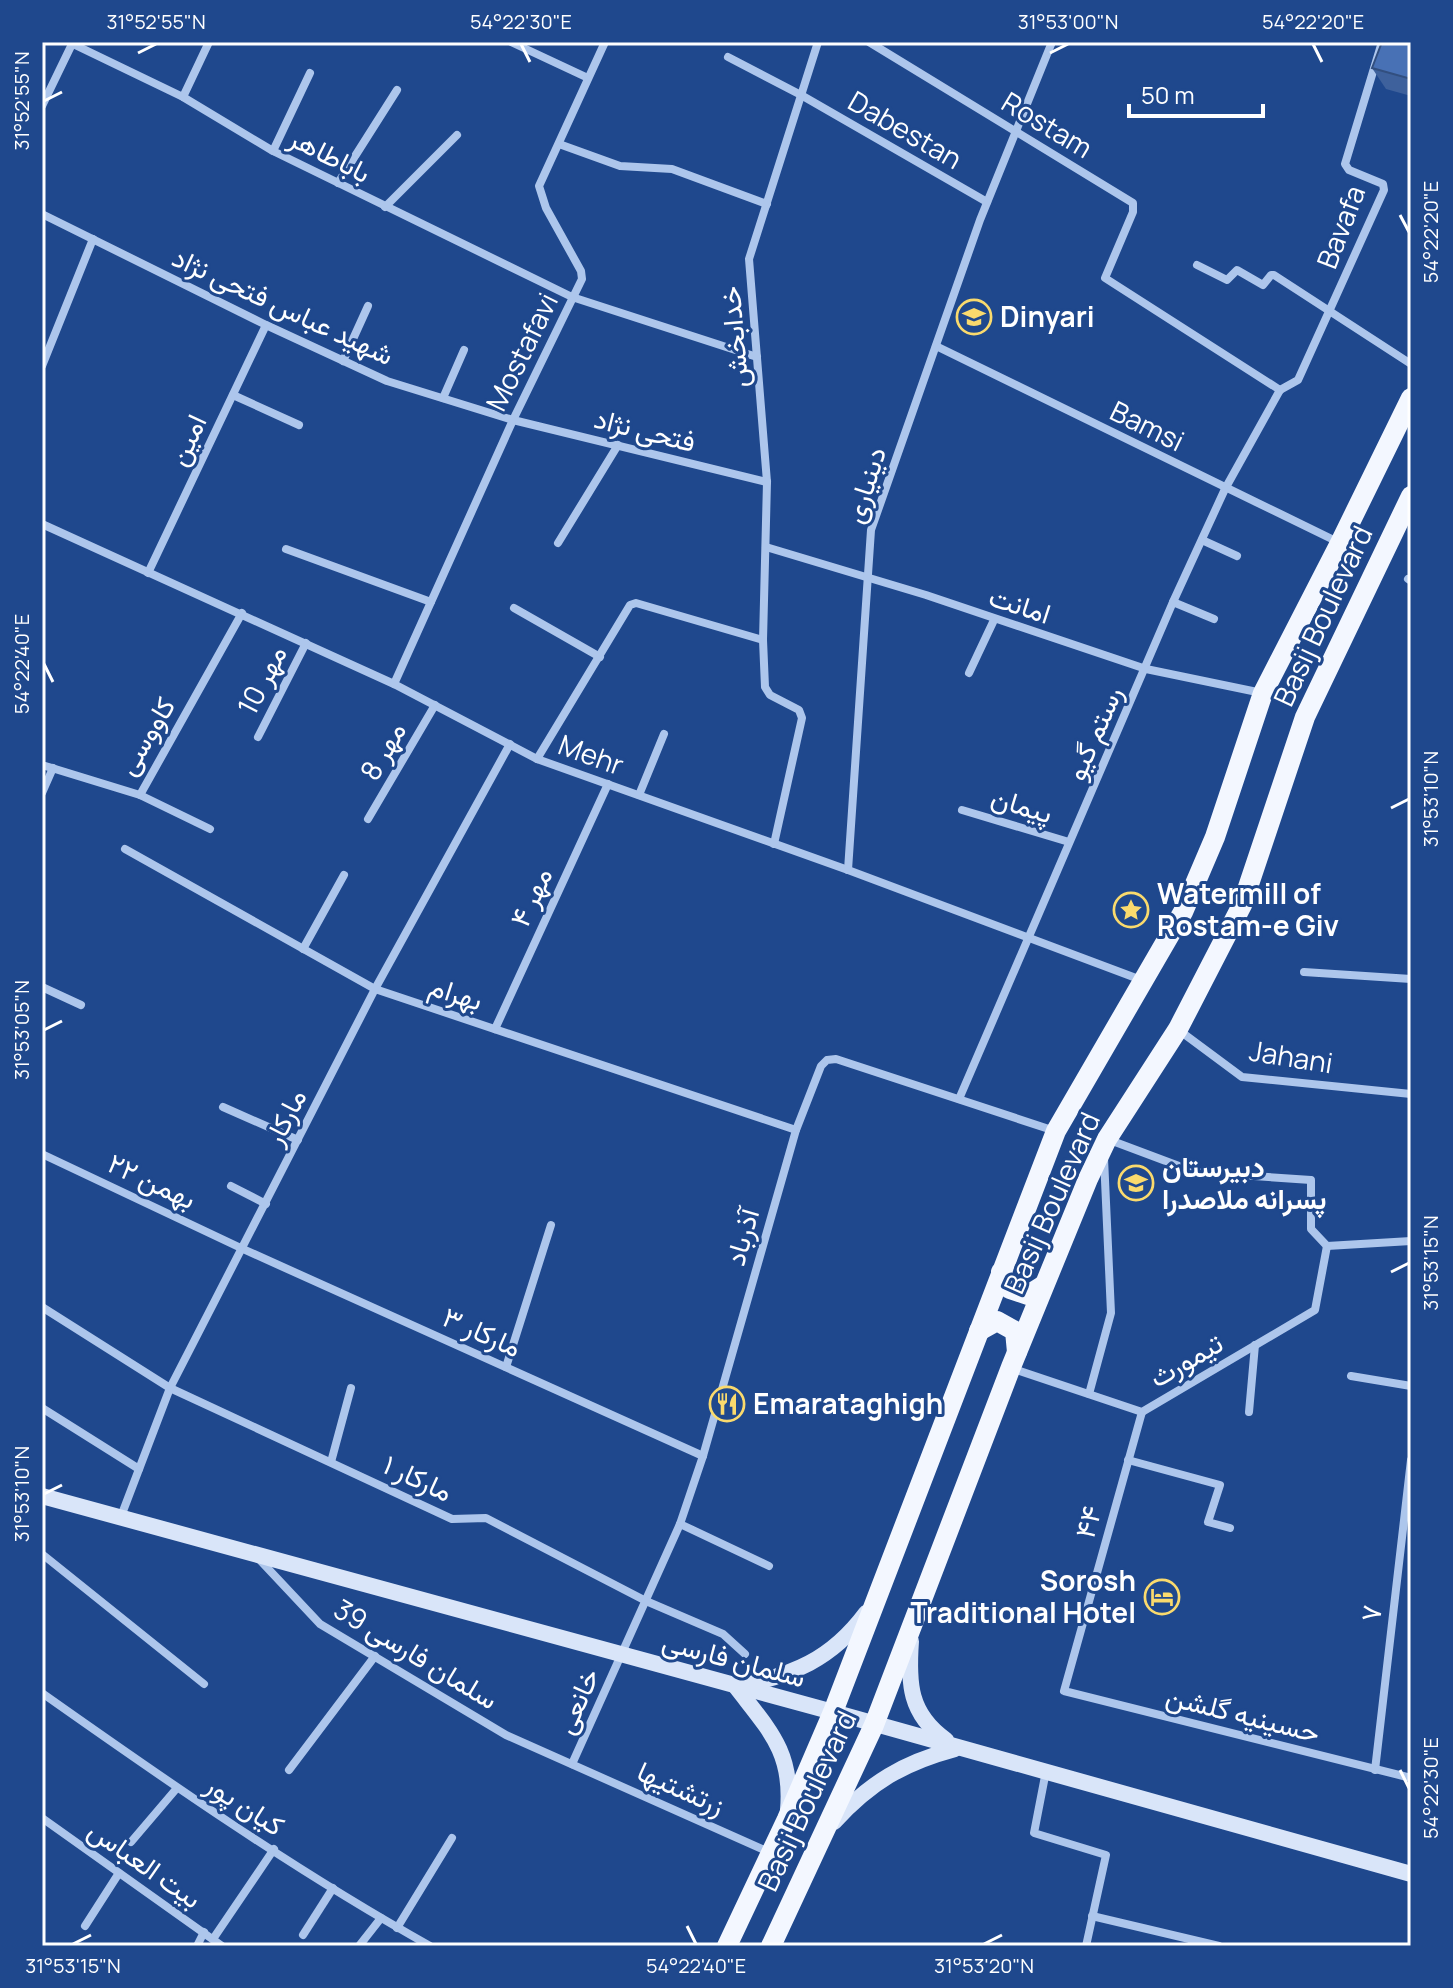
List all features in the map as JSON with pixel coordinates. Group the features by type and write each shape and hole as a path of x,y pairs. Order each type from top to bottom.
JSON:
{"main road":[{"name":"Basij Boulevard","path":"727,1946 833,1712 1056,1131 1183,912 1215,837 1263,693 1411,398"},
{"name":"Basij Boulevard","path":"771,1946 874,1725 1014,1360 1105,1143 1178,1029 1242,905 1305,717 1411,496"},
{"path":"1001,1272 1010,1289 1028,1295 1044,1285"},
{"path":"979,1331 997,1321 1015,1331 1014,1360"},
{"name":"سلمان فارسی","path":"43,1498 833,1712 1411,1874"},
{"path":"787,1819 790,1782 780,1748 736,1687 771,1680 806,1666 853,1630 873,1604"},
{"path":"912,1622 909,1676 917,1711 930,1729 957,1748"},
{"path":"829,1827 858,1796 892,1772 957,1748"}],"street":[{"path":"183,97 209,42"},
{"path":"511,42 588,78"},
{"name":"Mostafavi","path":"394,684 513,420 582,279 581,271 539,192 539,186 605,42"},
{"name":"خدابخش","path":"774,844 802,718 799,710 767,692 763,640 767,482 749,259 818,42"},
{"name":"Rostam","path":"869,42 1133,203 1133,212 1105,278 1280,390"},
{"name":"دینیاری","path":"848,870 871,530 987,202 1052,42"},
{"name":"Bavafa","path":"1330,312 1384,190 1383,184 1349,170 1345,164 1382,42"},
{"path":"42,106 73,43"},
{"name":"باباطاهر","path":"73,43 183,97 273,151 572,297 757,357"},
{"name":"Dabestan","path":"728,57 801,95 987,202"},
{"path":"273,151 310,73"},
{"path":"338,183 397,90"},
{"path":"385,207 457,135"},
{"path":"559,144 620,166 672,169 767,204"},
{"name":"شهید عباس فتحی نژاد","path":"42,214 387,381 513,420"},
{"path":"42,366 93,239"},
{"path":"1197,265 1227,280 1238,270 1263,285 1272,274 1411,364"},
{"path":"343,361 368,306"},
{"name":"رستم گیو","path":"959,1099 1173,602 1225,489 1280,390 1298,380 1330,312"},
{"name":"امین","path":"148,573 266,325"},
{"name":"Bamsi","path":"936,346 1340,543"},
{"path":"443,398 464,350"},
{"path":"233,395 299,425"},
{"name":"فتحی نژاد","path":"513,420 767,482"},
{"path":"558,543 618,445"},
{"name":"Mehr","path":"42,524 394,684 537,759 848,870 1144,982"},
{"path":"1202,540 1237,556"},
{"name":"امانت","path":"766,547 1146,669 1263,693"},
{"path":"286,549 431,602"},
{"path":"1173,602 1214,619"},
{"path":"537,759 630,605 636,603 763,640"},
{"path":"514,608 600,657"},
{"name":"کاووسی","path":"42,765 140,795 242,613"},
{"path":"969,673 994,620"},
{"name":"مهر 10","path":"258,737 306,643"},
{"name":"مهر 8","path":"368,819 435,705"},
{"path":"639,795 664,734"},
{"name":"مارکار","path":"120,1520 170,1388 375,989 510,744"},
{"path":"42,793 53,768"},
{"name":"مهر ۴","path":"495,1029 608,784"},
{"path":"140,795 210,829"},
{"name":"پیمان","path":"962,810 1069,842"},
{"name":"بهرام","path":"125,849 375,989 796,1130"},
{"path":"303,949 344,875"},
{"path":"1304,972 1411,979"},
{"path":"42,987 81,1005"},
{"name":"Jahani","path":"1178,1029 1242,1077 1411,1094"},
{"name":"آذرباد","path":"622,1655 680,1524 703,1456 796,1130 821,1066 827,1060 836,1059 1056,1131"},
{"path":"223,1107 298,1140"},
{"path":"1089,1394 1111,1313 1105,1143 1195,1172 1311,1180 1311,1229 1327,1246 1411,1241"},
{"name":"۲۲ بهمن","path":"42,1154 243,1249"},
{"path":"231,1186 266,1204"},
{"path":"506,1367 551,1225"},
{"name":"تیمورث","path":"1014,1360 1089,1394 1142,1412 1315,1310 1327,1246"},
{"name":"مارکار ۳","path":"243,1249 703,1456"},
{"name":"مارکار ۱","path":"42,1307 170,1388 452,1519 486,1518 646,1601 723,1634 745,1654"},
{"path":"1249,1412 1255,1345"},
{"path":"1351,1376 1411,1386"},
{"path":"331,1462 351,1388"},
{"path":"42,1408 139,1469"},
{"name":"۴۴","path":"1064,1691 1142,1412"},
{"path":"1128,1460 1220,1485 1208,1522 1230,1528"},
{"name":"۷","path":"1375,1770 1411,1460"},
{"path":"680,1524 769,1566"},
{"path":"42,1554 204,1684"},
{"name":"سلمان فارسی 39","path":"255,1555 320,1624 506,1735 572,1764"},
{"name":"خانعی","path":"572,1764 622,1655"},
{"path":"289,1770 375,1656"},
{"name":"حسینیه گلشن","path":"1064,1691 1411,1778"},
{"name":"کیان پور","path":"42,1693 177,1788 430,1946"},
{"name":"زرتشتیها","path":"572,1764 771,1853"},
{"path":"1046,1771 1034,1833 1106,1855 1086,1946"},
{"path":"131,1842 177,1788"},
{"name":"بیت العباس","path":"42,1818 222,1946"},
{"path":"397,1928 452,1838"},
{"path":"213,1939 274,1849"},
{"path":"85,1926 119,1873"},
{"path":"303,1935 333,1888"},
{"path":"1092,1916 1219,1945"},
{"path":"359,1946 381,1918"},
{"path":"197,1946 204,1932"}],"building":[{"path":"1382,42 1411,42 1411,79 1372,68"}],"place":[{"name":"Dinyari","path":"974,317"},
{"name":"Watermill of Rostam-e Giv","path":"1131,910"},
{"name":"دبیرستان پسرانه ملاصدرا","path":"1136,1183"},
{"name":"Emarataghigh","path":"727,1404"},
{"name":"Sorosh Traditional Hotel","path":"1162,1597"}]}
